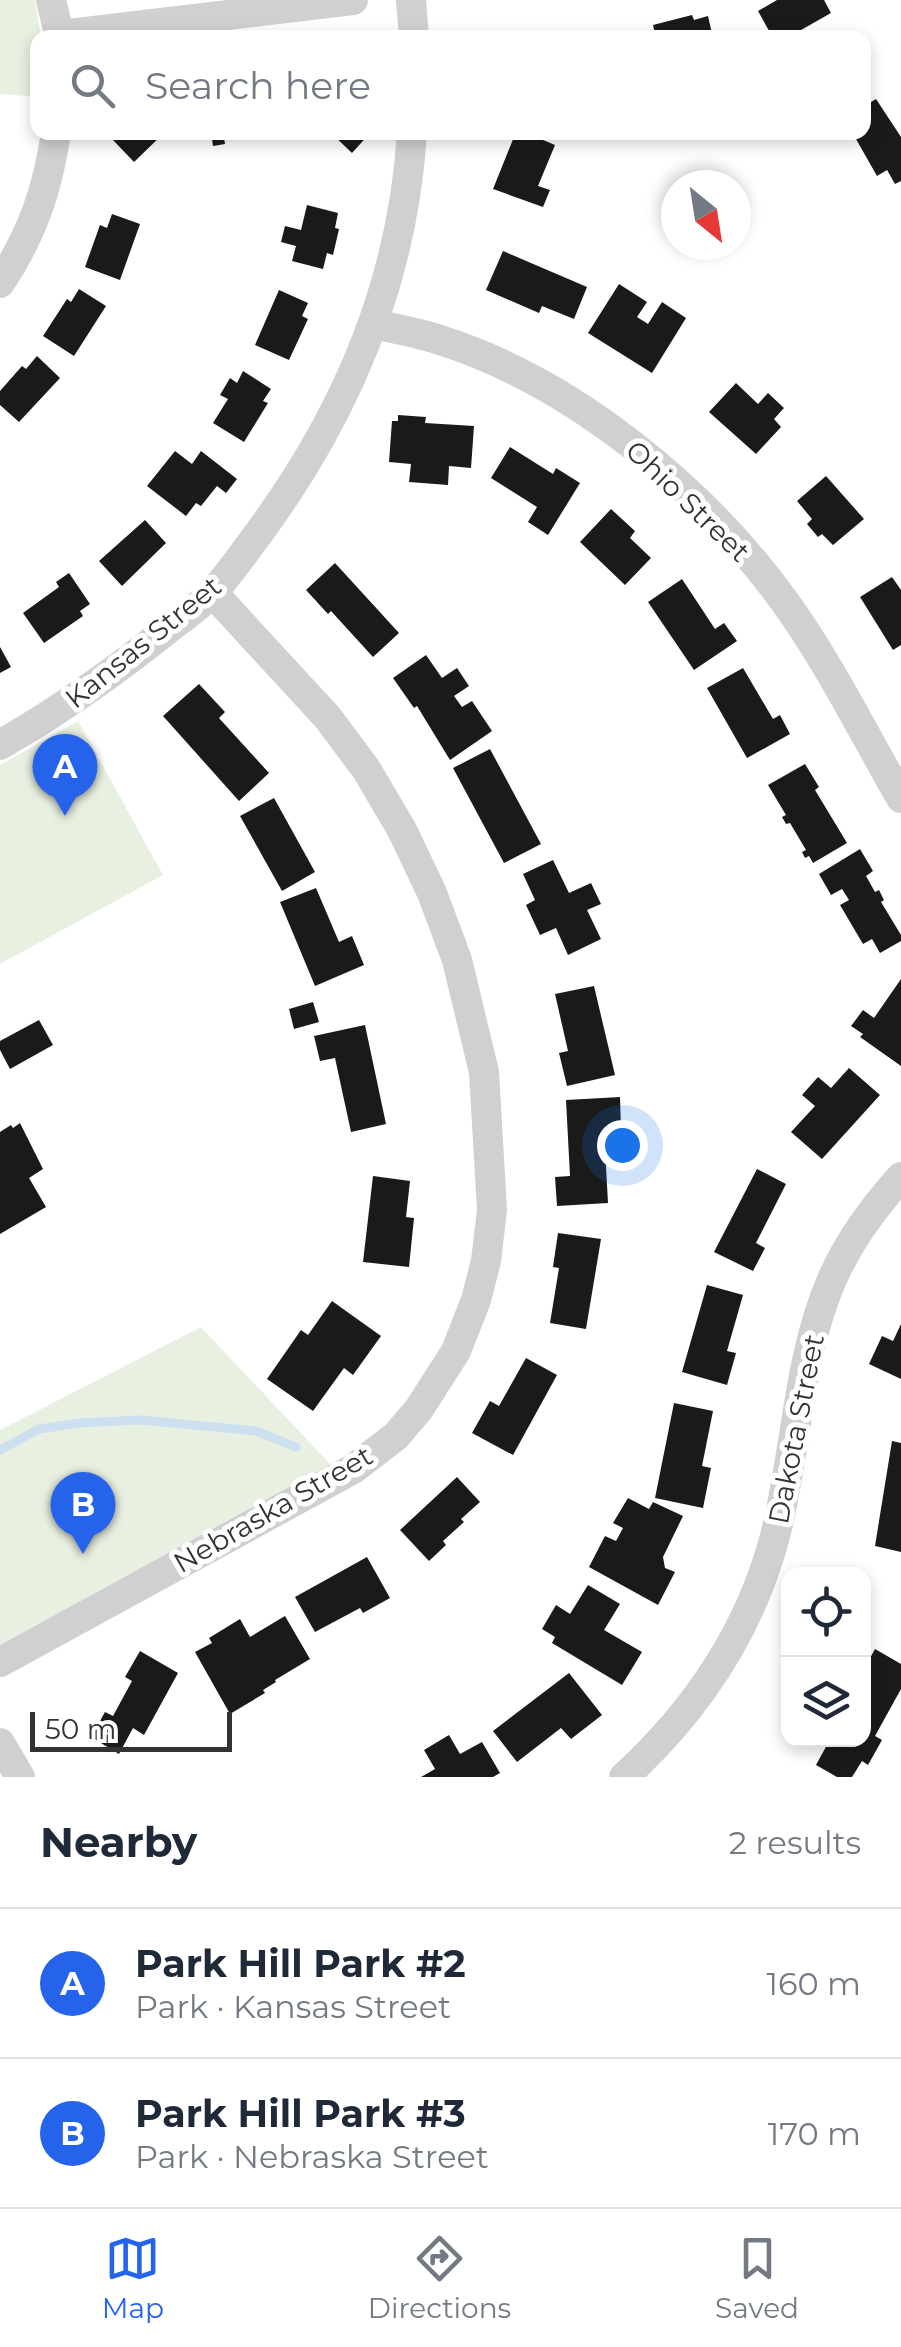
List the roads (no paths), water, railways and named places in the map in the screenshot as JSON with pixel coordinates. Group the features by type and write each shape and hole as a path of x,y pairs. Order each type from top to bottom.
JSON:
{"street":[{"path":"52,0 59,30"},
{"path":"109,30 353,0"},
{"path":"411,0 413,30"},
{"path":"0,282 32,225 49,179 55,140"},
{"name":"Kansas Street","path":"0,745 112,674 213,593 292,488 348,388 374,324 400,226 411,140"},
{"name":"Ohio Street","path":"374,324 440,340 512,370 568,400 619,435 686,490 738,544 785,603 901,798"},
{"name":"Nebraska Street","path":"0,1662 352,1469 396,1436 456,1351 486,1261 492,1210 484,1072 457,960 432,893 402,830 366,770 328,718 213,593"},
{"name":"Dakota Street","path":"624,1777 654,1750 693,1704 740,1629 774,1537 817,1322 832,1280 862,1222 901,1177"},
{"path":"0,1743 20,1777"}],"waterway":[{"path":"0,1450 39,1429 141,1420 256,1431 296,1447"}],"place":[{"name":"Park Hill Park #2","path":"65,816"},
{"name":"Park Hill Park #3","path":"83,1554"}]}
